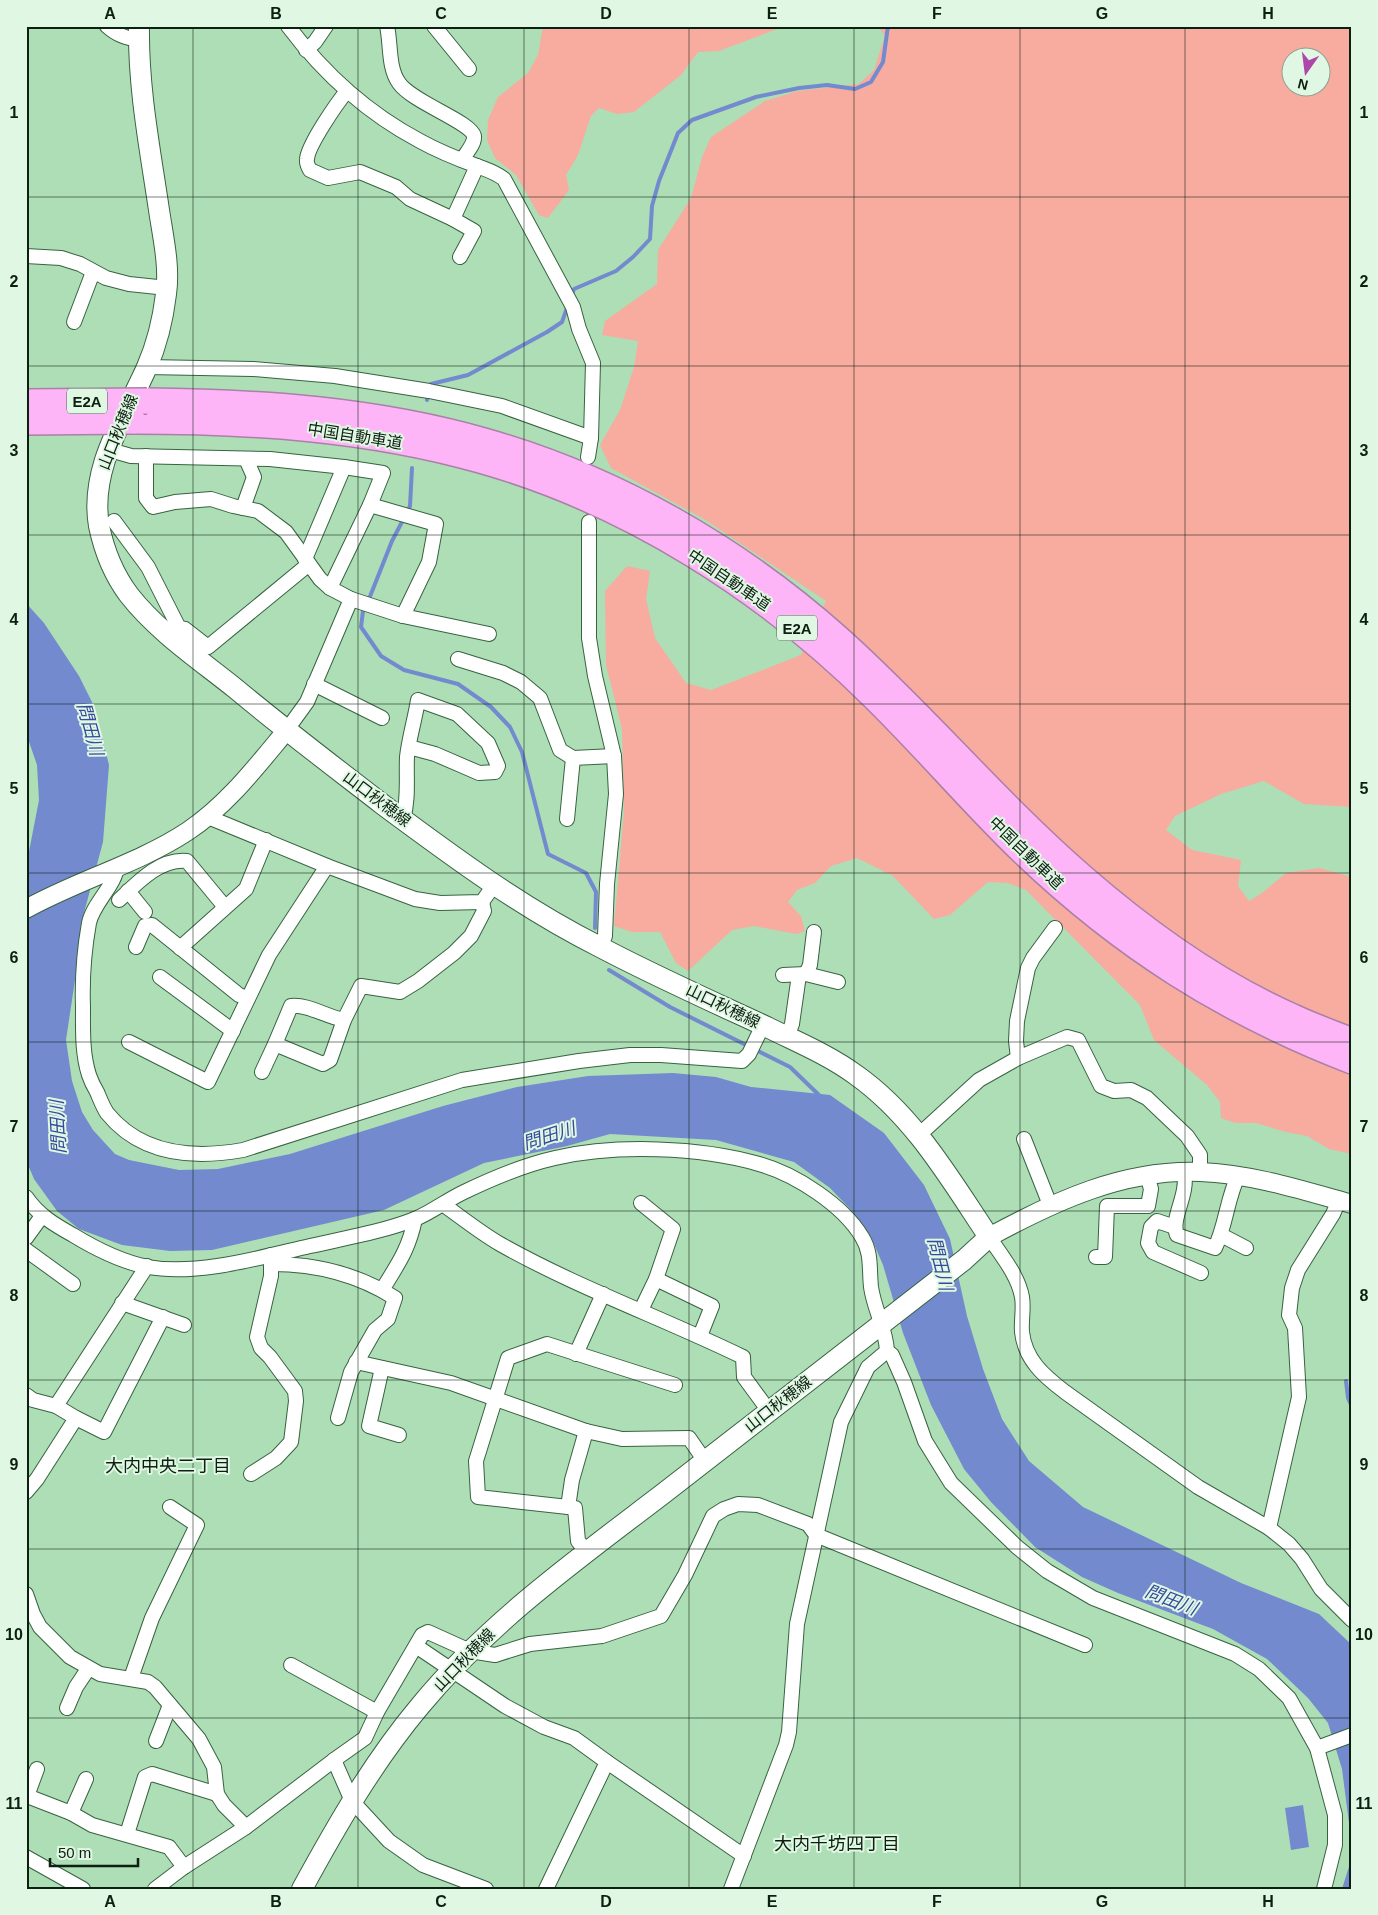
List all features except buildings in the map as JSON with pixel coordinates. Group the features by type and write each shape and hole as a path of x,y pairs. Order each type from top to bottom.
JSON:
{"highway":[{"name":"中国自動車道","path":"26,402 314,428 383,438 479,460 534,477 613,511 669,540 718,570 766,604 815,643 874,696 1021,850 1110,928 1160,964 1218,1000 1284,1033 1352,1061"},
{"name":"中国自動車道","path":"26,422 140,411 256,404 319,410 388,420 482,440 541,460 621,492 677,522 729,554 777,587 838,638 898,695 1036,834 1080,876 1124,912 1174,948 1228,983 1291,1016 1352,1041"}],"main road":[{"name":"山口秋穂線","path":"139,33 140,74 161,228 167,288 158,338 147,367 108,451 97,495 98,522 105,548 117,576 130,596 159,627 176,633 286,731 494,885 554,922 600,947 787,1037 857,1075 886,1099 920,1134 989,1236 964,1260 586,1552 470,1651 399,1732 352,1801 302,1889"}],"street":[{"path":"107,26 120,35 139,33"},
{"path":"288,26 306,50 371,112 421,142 496,172 504,179 574,306 579,329 593,363 591,438 588,457"},
{"path":"306,50 326,26"},
{"path":"387,26 391,58 398,82 409,95 460,122 470,129 474,135 474,143 462,160"},
{"path":"434,26 469,69"},
{"path":"347,91 339,101 309,152 306,163 310,170 328,178 360,172 396,186 410,199 454,219 474,231 460,257"},
{"path":"454,219 477,166"},
{"path":"26,256 61,258 80,264 106,278 129,284 167,288"},
{"path":"74,322 93,272"},
{"path":"147,367 253,369 335,376 429,391 502,406 591,438"},
{"path":"108,451 131,456 270,459 383,473 370,505 330,588"},
{"path":"146,456 146,498 153,507 175,502 211,499 258,511 286,532 320,579 330,588 352,599 403,616 489,634"},
{"path":"243,508 254,477 246,459"},
{"path":"114,521 148,568 176,633 185,629 208,647 307,561 344,468"},
{"path":"370,505 436,524 429,562 403,616"},
{"path":"589,522 590,638 595,676 614,756 616,794 607,884 605,936 600,947"},
{"path":"26,908 187,832 208,817 233,792 286,731 302,709 352,599"},
{"path":"458,659 503,673 522,682 540,698 560,750 573,758 614,756"},
{"path":"314,684 382,718"},
{"path":"403,819 406,808 409,747 418,700 457,714 488,743 498,766 495,772 479,773 435,754 409,747"},
{"path":"567,819 573,758"},
{"path":"208,817 326,866 415,899 440,903 482,902"},
{"path":"180,948 246,889 266,840"},
{"path":"145,912 123,895 148,874 176,859 186,860 225,906"},
{"path":"129,1042 208,1082 269,955 326,866"},
{"path":"111,869 117,874 99,900 90,921 82,975 83,1046 89,1076 106,1111 123,1129 146,1143 174,1152 215,1155 243,1150 462,1080 579,1061 630,1055 661,1055 742,1061 752,1049 764,1026"},
{"path":"275,1044 323,1064 330,1060 344,1020 361,986 400,992 418,981 454,953 471,936 484,911 482,902 494,885"},
{"path":"136,947 145,926 152,925 240,995 248,998"},
{"path":"1018,1058 1016,1041 1017,1021 1028,968 1055,928"},
{"path":"787,1037 792,1024 803,975 810,965 814,932"},
{"path":"783,975 803,975 838,982"},
{"path":"160,977 233,1031"},
{"path":"262,1072 291,1006 299,1005 333,1018 344,1020"},
{"path":"920,1134 979,1080 1018,1058 1066,1037 1078,1040 1101,1086 1114,1091 1131,1090 1147,1098 1187,1136 1200,1155 1186,1187 1175,1227 1177,1235 1215,1248 1221,1235 1232,1188 1238,1176"},
{"path":"1024,1138 1050,1205"},
{"path":"26,1197 42,1216 90,1246 115,1257 147,1266 183,1268 272,1259 374,1232 414,1219 462,1193 525,1166 554,1158 588,1152 676,1151 732,1158 762,1165 791,1178 835,1206 863,1238 870,1257 871,1288 884,1321 887,1351 892,1356 904,1382 926,1441 950,1483 1017,1547 1047,1571 1093,1598 1235,1654 1259,1669 1289,1698 1317,1748 1335,1815 1335,1845 1324,1889"},
{"path":"1269,1528 1299,1396 1295,1328 1289,1315 1292,1288 1298,1270 1333,1214 1345,1202 1271,1182 1238,1176 1192,1172 1147,1175 1081,1192 1050,1205 989,1236 1016,1280 1022,1297 1024,1348 1032,1362 1065,1392 1198,1487 1269,1528 1295,1552 1321,1589 1352,1620"},
{"path":"1106,1257 1106,1206 1148,1206 1151,1190 1147,1175"},
{"path":"641,1203 673,1229 656,1279 641,1310"},
{"path":"444,1204 498,1243 549,1270 743,1356 744,1377 769,1411"},
{"path":"26,1238 42,1216"},
{"path":"382,1290 405,1254 411,1237 414,1219"},
{"path":"1175,1227 1157,1221 1151,1227 1148,1243 1153,1252 1201,1273"},
{"path":"1221,1235 1246,1248"},
{"path":"26,1250 73,1284"},
{"path":"272,1259 333,1270 362,1280 395,1298 388,1319 375,1330 356,1362 338,1418"},
{"path":"251,1474 276,1458 291,1442 296,1401 295,1391 270,1357 260,1348 256,1337 272,1259"},
{"path":"56,1406 147,1266"},
{"path":"656,1279 712,1306 700,1336"},
{"path":"576,1354 603,1294"},
{"path":"122,1303 184,1325"},
{"path":"26,1395 33,1400 56,1406 104,1432 163,1317"},
{"path":"586,1552 578,1541 575,1508 478,1497 476,1461 508,1358 546,1344 675,1384"},
{"path":"731,1889 786,1746 789,1732 797,1624 841,1422 868,1367 887,1351"},
{"path":"356,1362 451,1383 586,1431 622,1438 689,1438 705,1461"},
{"path":"382,1368 369,1426 399,1436"},
{"path":"26,1492 37,1479 76,1418"},
{"path":"568,1507 572,1480 586,1431"},
{"path":"155,1889 184,1867 246,1827 365,1738 377,1712 422,1635 428,1632 470,1651 495,1655 530,1644 602,1636 661,1616 685,1575 713,1516 724,1509 738,1504 758,1505 808,1524 816,1535 1085,1645"},
{"path":"131,1678 152,1618 198,1525 170,1507"},
{"path":"26,1594 40,1627 70,1657 88,1669 100,1674 148,1682 155,1687 199,1739 214,1767 217,1794 224,1805 246,1827"},
{"path":"416,1646 505,1706 544,1727 574,1738 744,1856"},
{"path":"291,1665 377,1712"},
{"path":"67,1708 76,1687 88,1669"},
{"path":"156,1741 170,1705"},
{"path":"1317,1748 1352,1735"},
{"path":"334,1760 352,1801 389,1840 423,1865 486,1889"},
{"path":"546,1889 607,1762"},
{"path":"37,1770 26,1796 71,1813 92,1825 169,1847 184,1867"},
{"path":"127,1834 145,1777 152,1774 217,1794"},
{"path":"71,1813 86,1779"},
{"path":"26,1858 83,1889"}],"shaded area":[{"path":"543,26 785,26 719,51 698,52 681,75 634,112 617,114 599,108 591,116 578,155 566,175 569,190 548,218 539,215 516,175 495,158 487,140 488,120 498,97 528,73 538,55"},
{"path":"878,26 1352,26 1352,807 1304,804 1264,781 1221,794 1175,816 1166,830 1192,850 1241,860 1238,886 1249,901 1286,873 1319,868 1352,877 1352,1154 1329,1149 1307,1136 1256,1123 1235,1123 1221,1118 1220,1102 1207,1085 1154,1040 1140,1005 1026,890 1008,883 988,882 950,915 934,919 893,876 857,858 831,866 815,883 797,890 788,902 801,916 805,931 796,934 754,926 732,930 688,971 676,963 660,932 632,932 614,926 624,811 622,729 606,665 605,591 627,566 650,571 646,599 655,638 686,683 711,690 801,655 826,601 704,519 611,468 600,445 620,410 634,367 638,341 602,335 605,321 657,284 658,250 691,198 702,157 711,137 765,101 798,91 859,84 874,70 885,36"}],"water":[{"name":"問田川","path":"26,603 44,623 79,676 94,706 109,765 103,842 81,924 66,1040 72,1081 82,1112 93,1130 115,1154 129,1160 179,1170 218,1169 290,1154 443,1106 517,1087 588,1076 673,1073 716,1077 751,1087 830,1095 884,1133 924,1185 950,1239 967,1316 983,1369 1002,1419 1029,1461 1083,1507 1241,1583 1319,1614 1352,1645 1352,1889 1342,1889 1351,1860 1349,1823 1342,1769 1328,1723 1308,1698 1267,1659 1213,1629 1118,1593 1082,1577 1035,1547 991,1502 964,1469 931,1405 903,1333 883,1265 871,1237 853,1212 830,1188 794,1162 716,1140 610,1134 567,1146 484,1163 384,1210 212,1250 170,1251 122,1245 79,1229 57,1211 34,1179 26,1160 26,867 39,800 37,765 26,733"},
{"path":"1303,1805 1309,1847 1291,1850 1285,1808"}],"waterway":[{"path":"571,297 574,289 616,271 650,239 652,206 659,181 678,133 692,120 756,97 799,88 827,85 855,89 871,82 883,62 888,26"},
{"path":"427,400 431,384 468,375 547,332 562,322 568,305"},
{"path":"407,512 410,506 412,468"},
{"path":"369,599 392,541 404,518"},
{"path":"363,611 361,627 381,656 404,670 458,684 491,707 510,727 522,752 548,854 586,873 596,892 595,928"},
{"path":"609,970 670,1007 790,1067 820,1096"},
{"path":"1346,1381 1348,1398 1352,1407"}],"district":[{"name":"大内中央二丁目","path":"168,1466"},
{"name":"大内千坊四丁目","path":"837,1844"}]}
